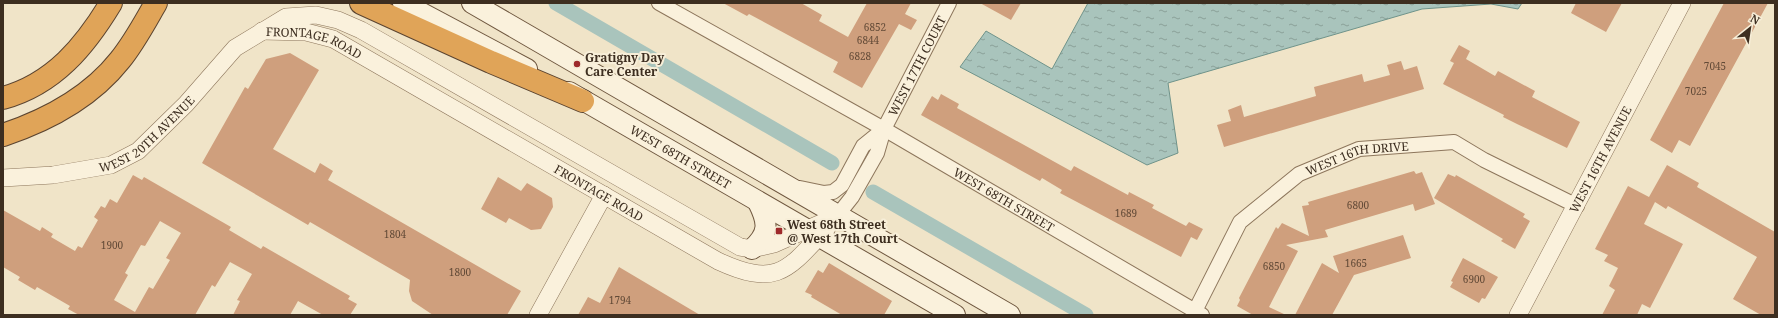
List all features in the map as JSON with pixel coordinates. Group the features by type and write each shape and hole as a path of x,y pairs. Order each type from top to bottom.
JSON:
{"highway":[{"path":"3,135 29,127 83,97 103,80 121,59 156,3"},
{"path":"138,33 170,3"},
{"path":"360,3 490,62 583,101"},
{"path":"3,98 36,84 69,60 86,42 106,8"}],"main road":[{"name":"WEST 68TH STREET","path":"404,3 496,51 955,315"},
{"path":"472,3 1010,315"},
{"path":"752,250 763,238 767,227 766,216 758,202"}],"street":[{"name":"WEST 68TH STREET","path":"659,3 884,129 1198,313"},
{"name":"WEST 17TH COURT","path":"837,216 852,197 877,153 884,129 949,3"},
{"name":"WEST 16TH AVENUE","path":"1518,315 1577,206 1682,3"},
{"name":"FRONTAGE ROAD","path":"262,31 286,17 316,15 338,20 361,30 731,243 752,250"},
{"name":"WEST 20TH AVENUE","path":"3,178 53,175 111,165 138,151 186,104 235,48 262,31"},
{"name":"FRONTAGE ROAD","path":"262,31 306,32 333,39 718,261 750,273 767,275 790,266 813,233"},
{"name":"WEST 17TH COURT","path":"784,185 824,193 833,192 842,185 863,146 884,129"},
{"name":"WEST 16TH DRIVE","path":"1198,313 1240,222 1299,174 1359,149 1454,142 1484,160 1577,206"},
{"path":"538,315 604,194 622,189 640,191"},
{"path":"752,250 813,233 837,216"}],"water":[{"path":"1088,3 1522,3 1518,9 1491,4 1422,9 1168,83 1178,153 1147,165 960,67 986,31 1052,69"}],"building":[{"path":"723,3 801,3 822,15 819,21 848,37 867,3 911,3 905,14 917,20 911,30 899,24 862,88 833,72 838,62 749,14 747,16"},
{"path":"980,3 1021,3 1011,20"},
{"path":"1576,3 1622,3 1606,32 1571,13"},
{"path":"1724,3 1768,3 1690,146 1679,140 1672,153 1650,140"},
{"path":"1459,45 1470,51 1466,59 1495,76 1498,71 1535,91 1532,97 1580,122 1567,148 1503,117 1504,115 1443,84 1454,63 1450,61"},
{"path":"290,53 319,70 273,149 315,173 320,163 333,171 328,180 521,291 507,315 433,315 412,301 409,291 410,280 310,222 308,225 202,163 245,87 248,89 266,59"},
{"path":"1401,61 1404,70 1417,66 1424,89 1224,147 1217,125 1231,121 1228,110 1241,105 1244,117 1316,96 1314,87 1362,74 1364,82 1390,75 1387,65"},
{"path":"941,94 959,104 957,108 1071,171 1074,166 1128,195 1129,192 1154,205 1152,208 1186,226 1189,222 1203,229 1197,240 1191,237 1181,257 1060,193 1062,190 1042,178 1040,181 921,115 932,96 938,100"},
{"path":"1667,165 1699,183 1697,187 1775,232 1775,315 1761,315 1733,299 1757,257 1668,206 1666,209 1655,202 1644,224 1683,244 1650,308 1642,304 1637,315 1602,315 1615,290 1609,286 1618,268 1604,261 1608,255 1595,249 1628,186 1649,197"},
{"path":"1414,171 1416,174 1422,172 1435,204 1415,211 1413,204 1325,230 1328,237 1286,245 1298,251 1269,307 1286,315 1253,315 1237,306 1240,300 1239,298 1276,227 1278,229 1282,223 1309,236 1302,206 1309,205 1308,202"},
{"path":"1448,174 1455,177 1456,175 1525,214 1523,217 1530,221 1515,249 1501,241 1503,239 1434,198"},
{"path":"133,175 142,180 144,177 231,227 229,230 261,249 263,246 350,296 348,299 357,304 350,315 323,315 298,301 290,315 233,315 240,301 237,300 252,274 230,262 215,287 212,285 195,315 79,315 68,309 70,306 37,287 35,290 18,280 20,277 3,267 3,210 40,231 42,227 53,234 51,237 75,251 78,246 82,248 98,220 94,217 101,206 105,208 110,199 117,203","holes":["160,221 181,233 166,258 170,260 153,289 149,287 135,312 114,300 128,275 125,273 141,245 145,246"]},
{"path":"498,177 521,191 527,183 552,198 553,207 541,229 531,230 509,218 506,223 481,209"},
{"path":"1403,235 1411,258 1354,275 1332,315 1295,315 1322,263 1339,273 1333,256"},
{"path":"1463,258 1498,277 1485,299 1482,298 1479,303 1450,287 1453,282 1451,281"},
{"path":"829,263 892,301 884,315 842,315 805,292 818,270 823,273"},
{"path":"619,267 700,315 578,315 588,297 600,303"}],"waterway":[{"path":"556,3 832,163"},
{"path":"873,192 1086,315"}],"place":[{"name":"Gratigny Day Care Center","path":"577,64"},
{"name":"West 68th Street @ West 17th Court","path":"779,231"}]}
